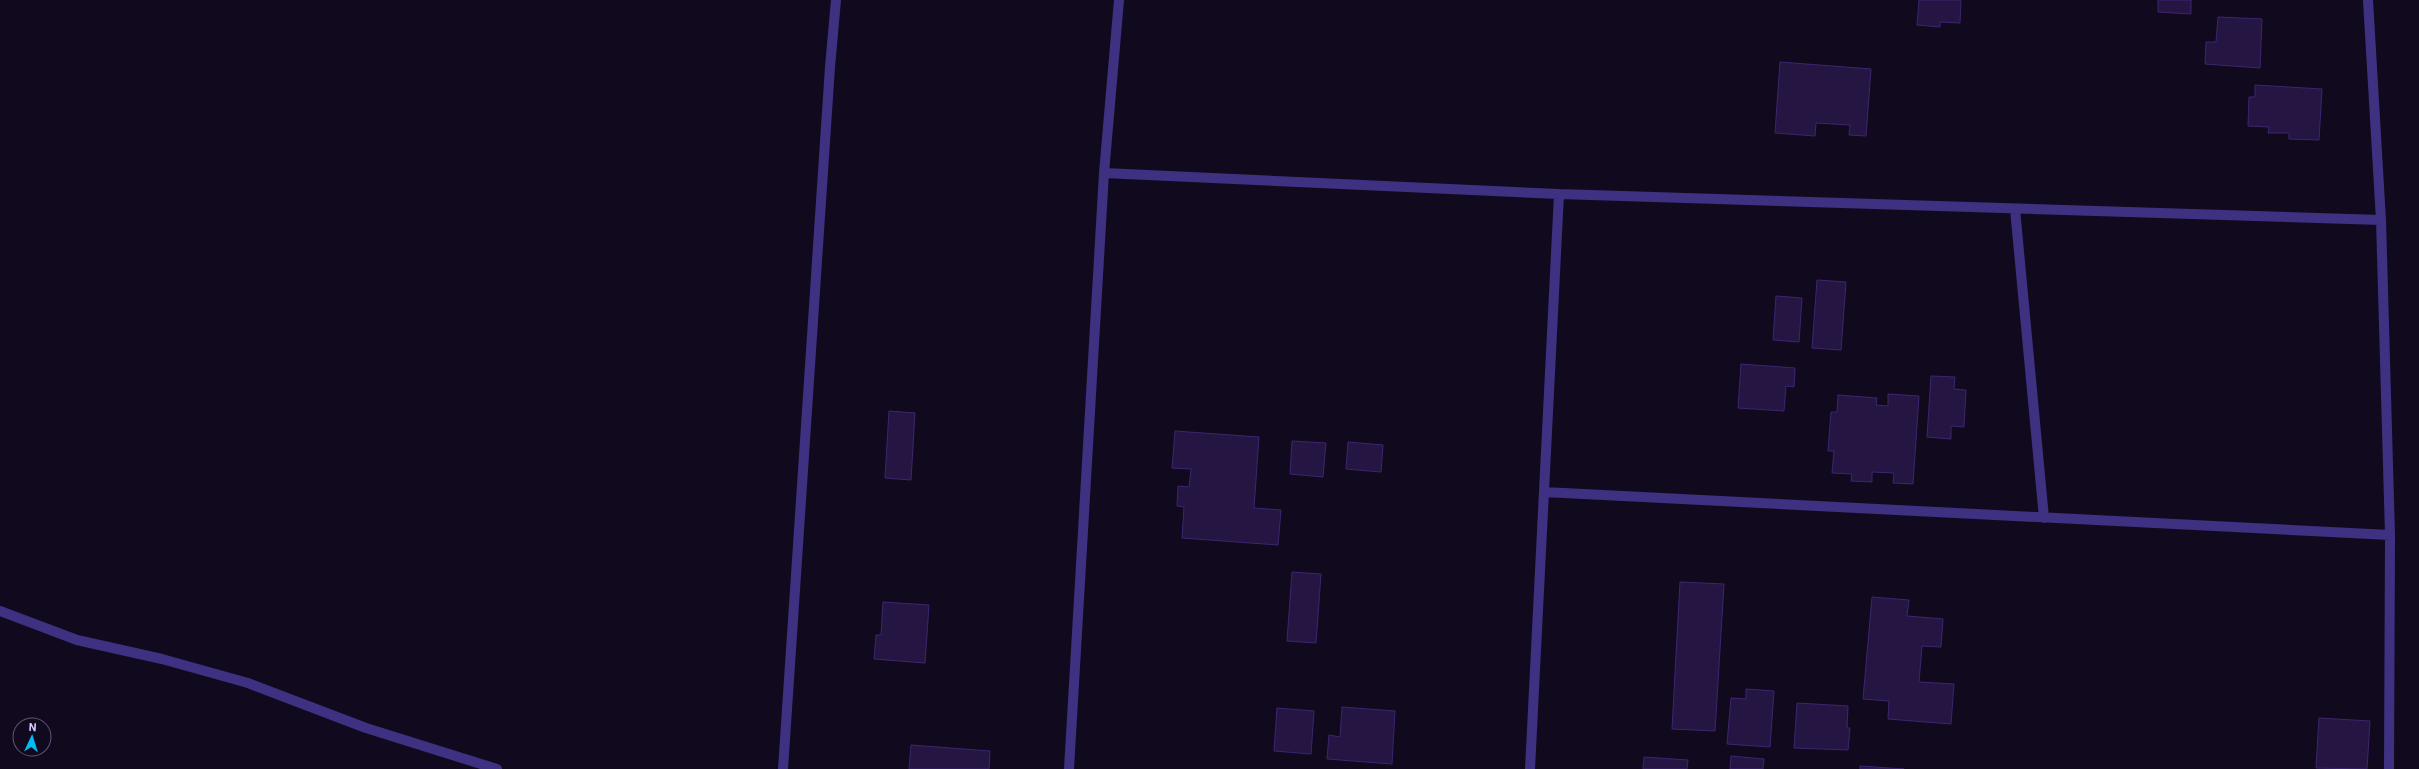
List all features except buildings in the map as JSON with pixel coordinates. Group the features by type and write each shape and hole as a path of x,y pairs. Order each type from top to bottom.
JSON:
{"street":[{"path":"783,769 830,67 836,0"},
{"path":"1069,769 1104,173 1119,0"},
{"path":"2368,0 2381,220 2390,535 2388,769"},
{"path":"1104,173 1559,194 2381,220"},
{"path":"1530,769 1559,194"},
{"path":"2015,209 2044,518"},
{"path":"1544,492 2390,535"},
{"path":"0,612 77,640 162,659 248,683 366,728 497,769"}]}
